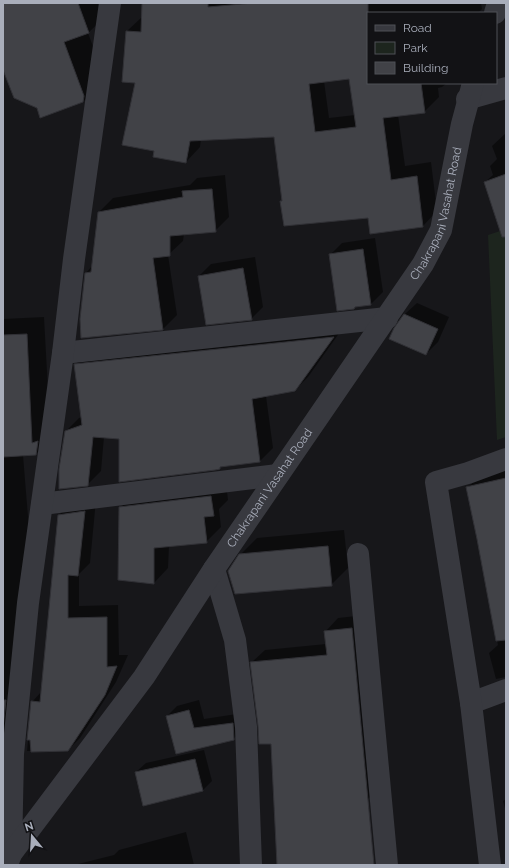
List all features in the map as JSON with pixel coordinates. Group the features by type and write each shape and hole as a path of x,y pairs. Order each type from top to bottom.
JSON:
{"street":[{"path":"9,859 13,754 28,603 110,3"},
{"path":"470,91 506,88"},
{"name":"Chakrapani Vasahat Road","path":"9,859 144,677 214,569 423,264 441,230 470,91"},
{"path":"63,353 387,318"},
{"path":"490,865 471,703 436,482 468,473 506,459"},
{"path":"42,504 278,475"},
{"path":"358,554 387,865"},
{"path":"214,569 235,640 246,727 251,865"},
{"path":"471,703 506,690"}],"green space":[{"path":"506,229 506,437 497,440 488,235"}],"building":[{"path":"3,3 78,3 89,33 64,42 84,96 83,102 40,118 37,108 14,98 3,70"},
{"path":"142,3 208,3 208,7 253,3 368,3 367,84 421,84 425,113 383,118 391,180 417,176 423,227 370,234 368,218 284,226 274,137 190,141 186,163 153,157 154,151 122,145 135,83 122,82 126,31 141,32","holes":["349,79 356,127 315,132 309,84"]},
{"path":"506,174 506,237 502,237 484,182"},
{"path":"212,189 216,232 170,236 170,256 153,258 163,330 81,338 80,319 85,273 91,272 98,212 183,197 182,191"},
{"path":"363,249 371,305 337,311 329,254"},
{"path":"243,268 252,320 206,325 198,276"},
{"path":"404,314 438,329 426,355 389,339 394,328"},
{"path":"27,334 32,443 38,441 36,455 3,457 3,335"},
{"path":"334,337 295,391 252,399 260,462 220,467 220,469 215,470 119,482 119,439 93,437 88,486 59,489 59,469 65,431 82,425 74,364"},
{"path":"506,478 506,640 496,641 466,487"},
{"path":"211,496 214,516 204,517 207,543 154,548 154,584 118,580 119,507"},
{"path":"85,511 78,576 68,575 68,618 107,617 107,667 117,666 105,695 68,751 31,752 30,740 27,740 31,701 40,702 58,515"},
{"path":"328,546 332,586 235,594 228,571 239,554"},
{"path":"352,628 374,865 277,865 271,744 259,744 250,662 327,655 324,631"},
{"path":"3,700 6,700 3,728"},
{"path":"189,710 194,728 233,723 234,740 176,754 166,716"},
{"path":"195,759 203,791 143,806 135,772"}]}
